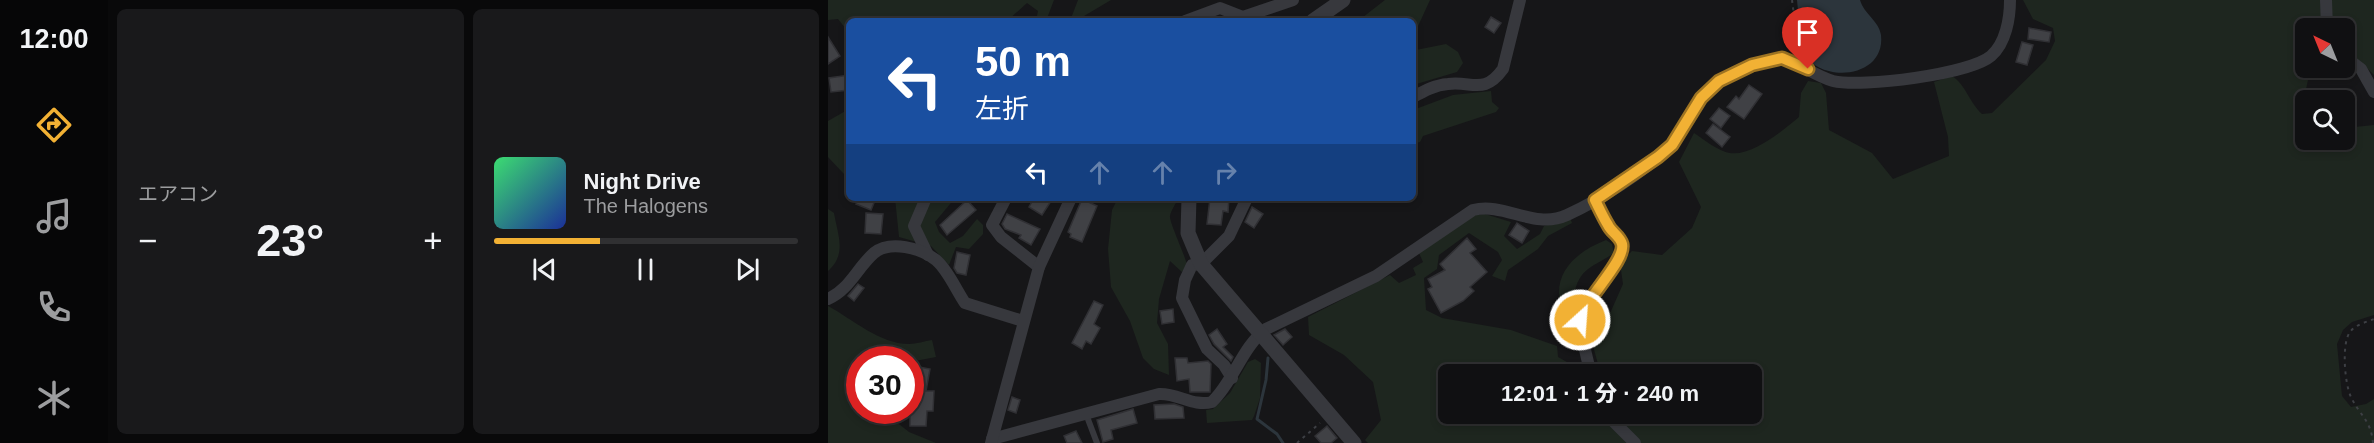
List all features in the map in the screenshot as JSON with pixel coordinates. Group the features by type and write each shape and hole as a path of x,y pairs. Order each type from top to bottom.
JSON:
{"street":[{"path":"1193,18 1220,8 1243,17 1293,0"},
{"path":"1317,18 1343,0"},
{"path":"1416,96 1439,85 1452,83 1477,86 1489,83 1497,77 1503,69 1520,0"},
{"path":"992,441 1086,413 1168,394 1205,404 1212,402 1232,378 1259,334 1376,276 1473,210 1489,208 1538,221 1565,216 1595,200 1672,145 1701,98 1719,81 1770,60 1782,58 1833,81 1887,83 1968,67 1992,55 2000,45 2010,13 2010,0"},
{"path":"2326,0 2327,18"},
{"path":"2355,64 2361,69 2374,92"},
{"path":"1588,364 1581,333 1582,310 1620,256 1623,247 1621,240 1609,228 1595,200"},
{"path":"925,201 914,226 928,255"},
{"path":"1004,201 992,225 1001,237 1039,267"},
{"path":"992,441 1039,267 1070,201"},
{"path":"1189,201 1188,233 1201,264 1354,443"},
{"path":"1232,378 1224,365 1207,349 1182,298 1185,280 1192,265 1201,264 1229,236 1246,201"},
{"path":"828,299 839,294 882,248 902,247 928,255 938,261 965,303 1023,321"},
{"path":"1616,424 1635,443"}],"lane":[{"path":"1086,413 1097,443"}],"path":[{"path":"1792,0 1800,65"},
{"path":"2373,443 2369,422 2350,395 2345,360 2349,334 2355,326 2374,319"},
{"path":"1297,443 1329,414"}],"shaded area":[{"path":"828,0 1054,0 1047,18 1037,18 1038,11 1027,3 1010,18 846,18 846,29 838,19 828,20"},
{"path":"1078,0 1111,0 1083,18 1071,18"},
{"path":"1385,0 1430,0 1416,30 1416,18 1362,18"},
{"path":"1797,0 1860,0 1880,30 1880,50 1873,61 1862,69 1849,72 1822,69 1811,62 1801,45"},
{"path":"2023,0 2374,0 2374,75 2362,63 2355,65 2355,18 2295,18 2295,78 2314,78 2308,80 2306,90 2295,90 2295,150 2355,150 2355,127 2374,125 2374,315 2352,322 2343,330 2337,344 2342,396 2351,407 2366,404 2374,399 2374,443 1368,443 1365,440 1381,420 1373,382 1344,355 1309,335 1308,317 1390,275 1399,283 1416,275 1413,268 1423,262 1419,253 1474,215 1485,214 1511,222 1504,236 1517,249 1540,234 1544,226 1570,218 1572,223 1548,236 1538,249 1508,270 1505,281 1492,276 1502,260 1498,252 1469,233 1439,255 1437,269 1424,278 1426,310 1442,318 1511,330 1557,346 1558,357 1570,364 1438,364 1438,424 1762,424 1762,364 1598,364 1589,331 1593,325 1607,320 1623,284 1620,263 1632,251 1662,255 1692,228 1701,207 1679,162 1694,133 1723,151 1732,153 1753,149 1774,137 1799,117 1801,93 1808,81 1821,83 1826,93 1829,130 1872,153 1893,179 1949,156 1948,137 1934,82 1952,76 1961,84 1982,114 1992,113 2046,60 2055,41 2053,28 2033,19"},
{"path":"1446,44 1458,52 1463,63 1457,72 1416,84 1416,50"},
{"path":"1491,91 1492,102 1499,108 1496,112 1423,136 1420,142 1416,143 1416,109 1453,95"},
{"path":"846,111 846,173 844,174 828,157 828,121"},
{"path":"895,201 952,201 935,222 939,232 950,243 963,236 977,219 983,225 983,234 969,249 956,247 949,265 931,246 899,237"},
{"path":"1116,201 1177,201 1170,219 1187,265 1182,272 1170,261 1159,299 1157,323 1168,344 1169,375 1154,369 1143,358 1130,321 1111,287 1108,249 1112,210"},
{"path":"828,209 834,213 840,244 838,258 828,271"},
{"path":"1606,240 1612,244 1614,253 1581,276 1575,291 1572,321 1565,317 1559,297 1563,275 1573,260 1589,248"},
{"path":"828,306 887,340 915,344 932,340 936,357 924,359 924,346 846,346 846,424 899,424 909,432 936,443 828,443"},
{"path":"1255,359 1261,363 1260,398 1252,420 1207,423 1206,410 1213,409 1230,393 1248,362"}],"building":[{"path":"1491,17 1501,23 1494,33 1485,27"},
{"path":"2029,28 2051,32 2049,42 2028,39"},
{"path":"828,37 840,56 828,64"},
{"path":"2022,42 2033,45 2027,65 2016,62"},
{"path":"846,75 846,90 831,92 829,78"},
{"path":"1749,85 1762,94 1744,119 1727,107 1736,96 1739,99"},
{"path":"1719,108 1730,116 1721,128 1710,119"},
{"path":"1713,124 1730,137 1722,147 1706,133"},
{"path":"858,201 875,201 871,210 856,204"},
{"path":"966,201 976,210 947,235 940,225"},
{"path":"1032,201 1051,201 1042,215 1029,207"},
{"path":"1081,201 1097,206 1082,242 1070,237 1071,234 1068,232"},
{"path":"1210,201 1229,201 1228,212 1223,211 1221,225 1207,224"},
{"path":"1252,207 1263,214 1254,228 1245,222"},
{"path":"866,213 883,214 881,234 865,233"},
{"path":"1007,214 1040,229 1031,245 1019,238 1021,235 1005,229 1002,224"},
{"path":"1517,223 1529,231 1522,243 1509,235"},
{"path":"1467,238 1476,249 1470,253 1487,272 1470,287 1474,291 1463,301 1441,313 1428,289 1432,287 1428,279 1445,270 1440,264"},
{"path":"957,252 970,255 966,275 957,273 954,268"},
{"path":"858,284 864,288 854,301 848,296"},
{"path":"1094,301 1103,305 1094,324 1100,328 1091,344 1086,341 1082,349 1072,343"},
{"path":"1173,309 1174,322 1162,324 1160,311"},
{"path":"1217,329 1227,344 1223,347 1233,357 1231,361 1214,344 1209,335"},
{"path":"1285,329 1292,337 1283,345 1274,335"},
{"path":"1175,358 1187,358 1188,363 1208,361 1211,364 1210,392 1190,392 1189,379 1177,381"},
{"path":"924,368 930,369 926,391 934,391 933,411 927,411 926,426 910,426 910,424 924,424"},
{"path":"1012,397 1020,400 1016,413 1008,410"},
{"path":"1174,404 1183,407 1184,418 1155,419 1154,405"},
{"path":"1133,409 1137,423 1111,430 1113,439 1103,442 1097,420"},
{"path":"1327,426 1337,438 1331,443 1321,443 1315,436"},
{"path":"1076,431 1082,443 1067,443 1064,436"}],"waterway":[{"path":"1268,358 1266,380 1257,419 1277,434 1283,443"}],"route":[{"path":"1580,320 1587,301 1620,256 1623,247 1621,240 1609,228 1595,200 1672,145 1709,88 1730,74 1752,65 1782,58 1808,69"}]}
